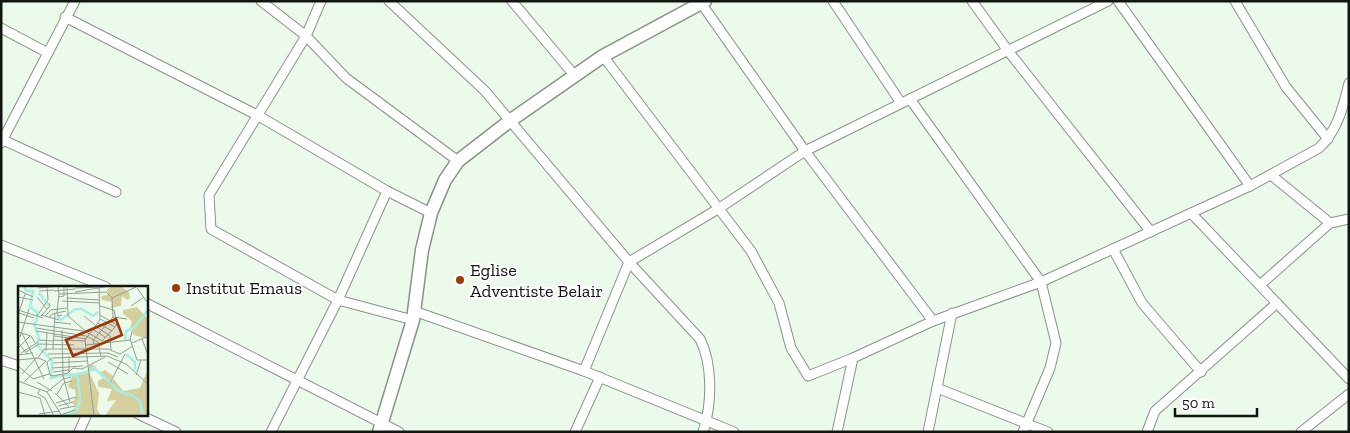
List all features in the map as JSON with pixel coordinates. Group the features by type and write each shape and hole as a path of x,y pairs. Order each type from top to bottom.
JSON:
{"street":[{"path":"75,1 2,140 116,192"},
{"path":"261,1 306,36 346,78 458,161"},
{"path":"321,1 306,36 210,195 210,229 338,300 413,315 584,371 734,432"},
{"path":"389,1 485,91 629,262 700,339 706,351 710,370 706,422 702,432"},
{"path":"512,1 575,76"},
{"path":"833,1 901,103"},
{"path":"972,1 1009,52 1151,232"},
{"path":"584,371 629,262 718,209 805,151 1009,52 1108,1"},
{"path":"1118,1 1250,186"},
{"path":"1235,1 1286,87 1328,139"},
{"path":"381,428 413,315 422,250 431,213 445,180 458,161 510,120 603,56 703,2 805,151 933,320"},
{"path":"66,17 257,115 387,191 431,213"},
{"path":"1,28 48,54"},
{"path":"603,56 751,252 778,303 791,348 808,376 853,358 933,320 1041,282 1271,175 1319,148 1328,139 1339,117 1349,83"},
{"path":"910,99 1041,282 1056,343 1050,368 1025,427"},
{"path":"1271,175 1330,223"},
{"path":"271,432 338,300 387,191"},
{"path":"1191,213 1349,379"},
{"path":"1260,285 1330,223 1349,220"},
{"path":"1,245 104,286"},
{"path":"1113,249 1142,303 1201,372"},
{"path":"1147,432 1155,411 1277,303"},
{"path":"148,304 296,380 381,428 399,432"},
{"path":"928,432 952,313"},
{"path":"836,432 853,358"},
{"path":"1,360 18,366"},
{"path":"575,432 600,377"},
{"path":"937,388 1025,427 1048,432"},
{"path":"1301,432 1349,394"},
{"path":"79,432 86,416"},
{"path":"142,416 176,432"}],"place":[{"name":"Eglise Adventiste Belair","path":"460,280"},
{"name":"Institut Emaus","path":"176,288"}]}
